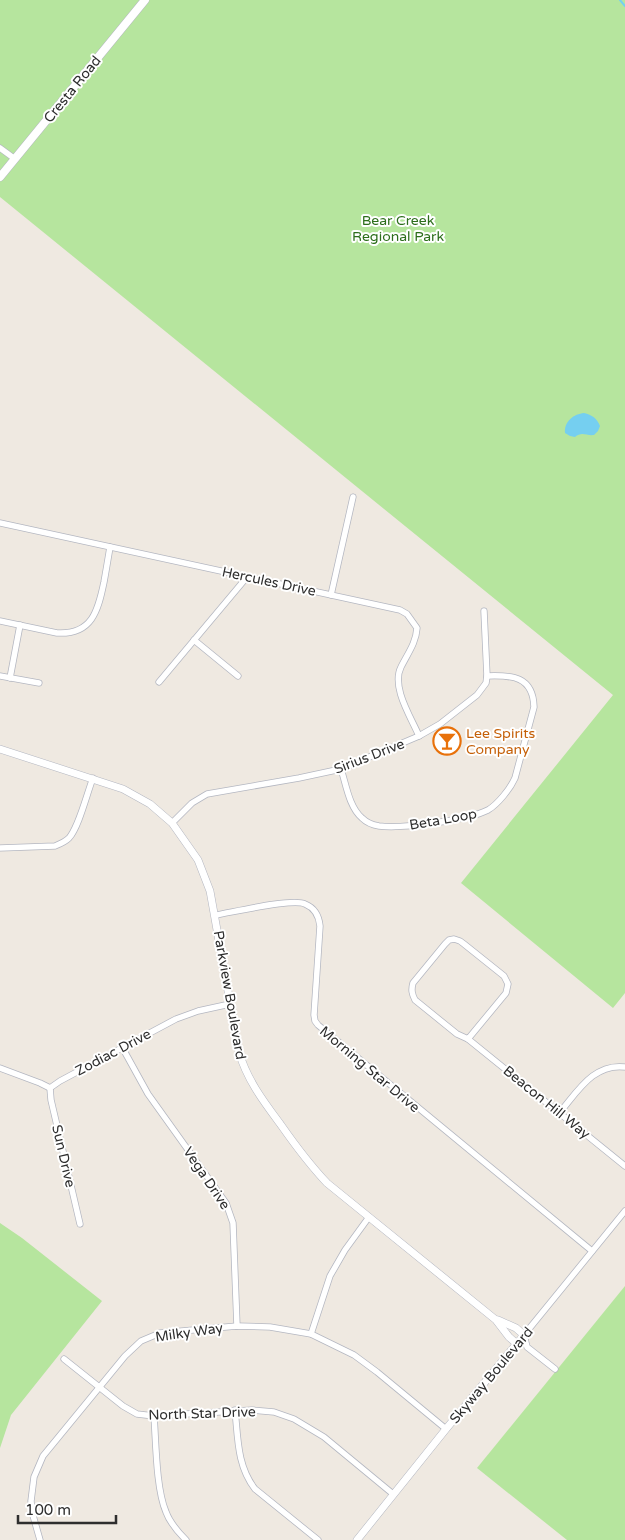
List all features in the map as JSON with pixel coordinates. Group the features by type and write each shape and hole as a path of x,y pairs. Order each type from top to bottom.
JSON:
{"main road":[{"name":"Cresta Road","path":"0,177 145,0"}],"street":[{"path":"0,148 15,159"},
{"path":"331,594 353,497"},
{"name":"Hercules Drive","path":"0,523 400,610 407,614 417,628 414,643 400,668 398,683 419,736"},
{"path":"0,621 57,633 66,634 76,631 90,621 96,613 100,602 110,547"},
{"path":"159,682 247,576"},
{"path":"484,611 487,676"},
{"path":"10,678 20,625"},
{"path":"194,640 238,676"},
{"path":"0,676 39,683"},
{"name":"Sirius Drive","path":"172,823 192,803 207,794 342,769 419,736 440,724 477,695 486,683 487,676"},
{"name":"Beta Loop","path":"342,769 354,807 361,817 374,825 402,826 436,823 482,812 490,808 512,784 515,778 534,707 530,691 516,677 487,676"},
{"name":"Parkview Boulevard","path":"0,749 107,783 138,796 172,823 191,850 201,868 210,891 243,1066 257,1092 305,1159 327,1182 496,1320 517,1344"},
{"path":"0,848 55,846 69,838 77,824 92,778"},
{"name":"Morning Star Drive","path":"216,916 291,902 305,904 316,912 320,926 314,1015 318,1025 592,1251"},
{"name":"Beacon Hill Way","path":"468,1039 506,993 508,984 504,976 464,944 449,940 413,983 412,995 415,1000 457,1034 468,1039 625,1166"},
{"name":"Zodiac Drive","path":"50,1088 122,1047 186,1015 230,1004"},
{"name":"Vega Drive","path":"122,1047 148,1094 226,1203 234,1232 237,1326"},
{"path":"560,1112 595,1073 614,1066 625,1067"},
{"path":"0,1068 50,1088"},
{"name":"Sun Drive","path":"50,1088 51,1100 80,1224"},
{"name":"Skyway Boulevard","path":"357,1540 625,1211"},
{"path":"312,1334 330,1276 345,1250 369,1217"},
{"name":"Parkview Boulevard","path":"496,1320 516,1328 524,1335 527,1347 555,1369"},
{"name":"Milky Way","path":"40,1540 32,1512 31,1500 31,1489 38,1466 49,1448 124,1356 141,1341 150,1336 170,1331 237,1326 270,1327 312,1334 354,1355 446,1429"},
{"name":"North Star Drive","path":"64,1358 131,1412 145,1416 235,1410 274,1412 285,1415 324,1437 393,1494"},
{"path":"235,1410 239,1452 244,1472 249,1481 255,1489 318,1540"},
{"path":"154,1416 159,1484 163,1504 172,1522 186,1540"}],"green space":[{"name":"Bear Creek Regional Park","path":"0,0 625,0 625,993 613,1008 461,883 613,695 0,197"},
{"path":"0,1223 102,1301 11,1415 0,1448"},
{"path":"625,1286 625,1540 567,1540 477,1468"}],"water":[{"path":"584,413 596,419 600,426 598,431 594,435 582,434 575,437 565,433 566,425 570,419"}],"waterway":[{"path":"620,0 625,6"}],"place":[{"name":"Lee Spirits Company","path":"447,741"}]}
